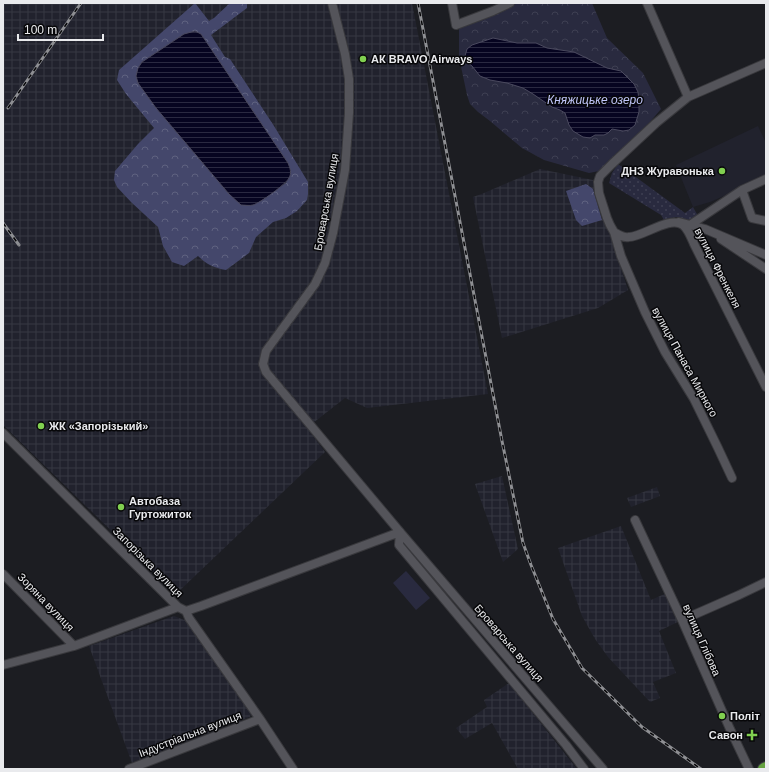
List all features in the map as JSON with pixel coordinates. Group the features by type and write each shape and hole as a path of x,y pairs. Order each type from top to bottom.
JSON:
{"street":[{"name":"Броварська вулиця","path":"332,3 345,54 349,79 349,114 345,170 333,233 325,263 315,284 266,351 263,364 266,372 274,383 603,769"},
{"path":"452,3 456,24 493,11 510,3"},
{"path":"647,3 688,98"},
{"name":"вулиця Панаса Мирного","path":"732,478 694,399 665,352 645,312 621,256 614,232 607,218 599,193 598,182 600,176 612,164 656,123 688,98 766,63"},
{"path":"690,225 742,190 766,179"},
{"path":"742,190 752,218 766,221"},
{"path":"679,222 705,229 766,255"},
{"name":"вулиця Френкеля","path":"614,232 620,236 630,238 667,224 679,222 684,226 766,387"},
{"path":"705,229 766,269"},
{"name":"Запорізька вулиця","path":"3,433 182,609 201,606 400,532"},
{"name":"вулиця Глібова","path":"635,520 749,769"},
{"name":"Броварська вулиця","path":"400,532 399,545 566,745 584,769"},
{"name":"Зоряна вулиця","path":"3,574 74,646"},
{"path":"682,620 766,582"},
{"path":"3,665 74,646 182,609 260,719 293,769"},
{"name":"Індустріальна вулиця","path":"129,769 260,719"}],"shaded area":[{"path":"3,3 412,3 488,394 367,408 345,398 313,423 309,430 325,452 176,594 3,425"},
{"name":"ДНЗ Журавонька","path":"758,126 766,143 766,178 710,202 693,207 676,165"},
{"path":"540,169 593,180 628,290 598,308 502,338 473,197"},
{"path":"502,476 518,549 503,562 475,484"},
{"path":"657,487 660,496 631,507 627,498"},
{"path":"621,526 651,600 669,592 682,620 659,631 676,673 653,682 660,698 650,702 608,657 595,639 582,616 558,548"},
{"path":"174,616 187,621 251,713 250,717 132,763 89,646"},
{"path":"509,683 577,769 518,769 492,723 465,739 456,728 487,707 484,700"}],"green space":[{"path":"195,3 209,21 230,3 247,3 247,8 211,35 225,57 230,59 274,126 308,182 307,200 297,211 286,218 273,222 256,237 249,253 226,270 210,265 198,256 184,266 172,262 163,246 158,227 131,202 117,187 114,180 115,171 154,128 126,94 117,80 119,70","holes":["184,34 201,34 288,163 291,172 286,183 253,205 229,194 156,108 138,83 138,68 142,62"]},
{"path":"517,3 592,3 607,38 643,73 661,109 637,137 599,171 589,173 544,160 522,148 470,104 459,57 459,27 502,11"},
{"path":"618,164 685,213 693,207 698,216 689,221 676,217 664,220 661,215 609,183 612,173"},
{"path":"586,184 593,189 602,220 582,226 576,220 566,191"},
{"path":"406,571 430,598 416,610 393,583"}],"water":[{"path":"195,31 201,34 288,163 290,174 287,181 256,204 241,205 229,194 156,108 138,83 136,76 138,68 142,62 184,34"},
{"name":"Княжицьке озеро","path":"493,38 517,43 536,43 547,48 574,52 607,68 621,71 634,84 638,92 639,112 635,125 629,130 623,131 612,129 604,135 595,135 590,138 583,137 573,131 569,125 565,113 552,107 523,88 480,76 467,62 465,56 467,49 472,45"}],"railway":[{"path":"8,108 81,3"},
{"path":"418,3 502,441 523,543 531,565 553,619 582,668 642,727 701,769"},
{"path":"3,223 19,245"}],"place":[{"name":"АК BRAVO Airways","path":"363,59"},
{"name":"ДНЗ Журавонька","path":"722,171"},
{"name":"ЖК «Запорізький»","path":"41,426"},
{"name":"Автобаза Гуртожиток","path":"121,507"},
{"name":"Політ","path":"722,716"},
{"name":"Савон","path":"752,735"}]}
